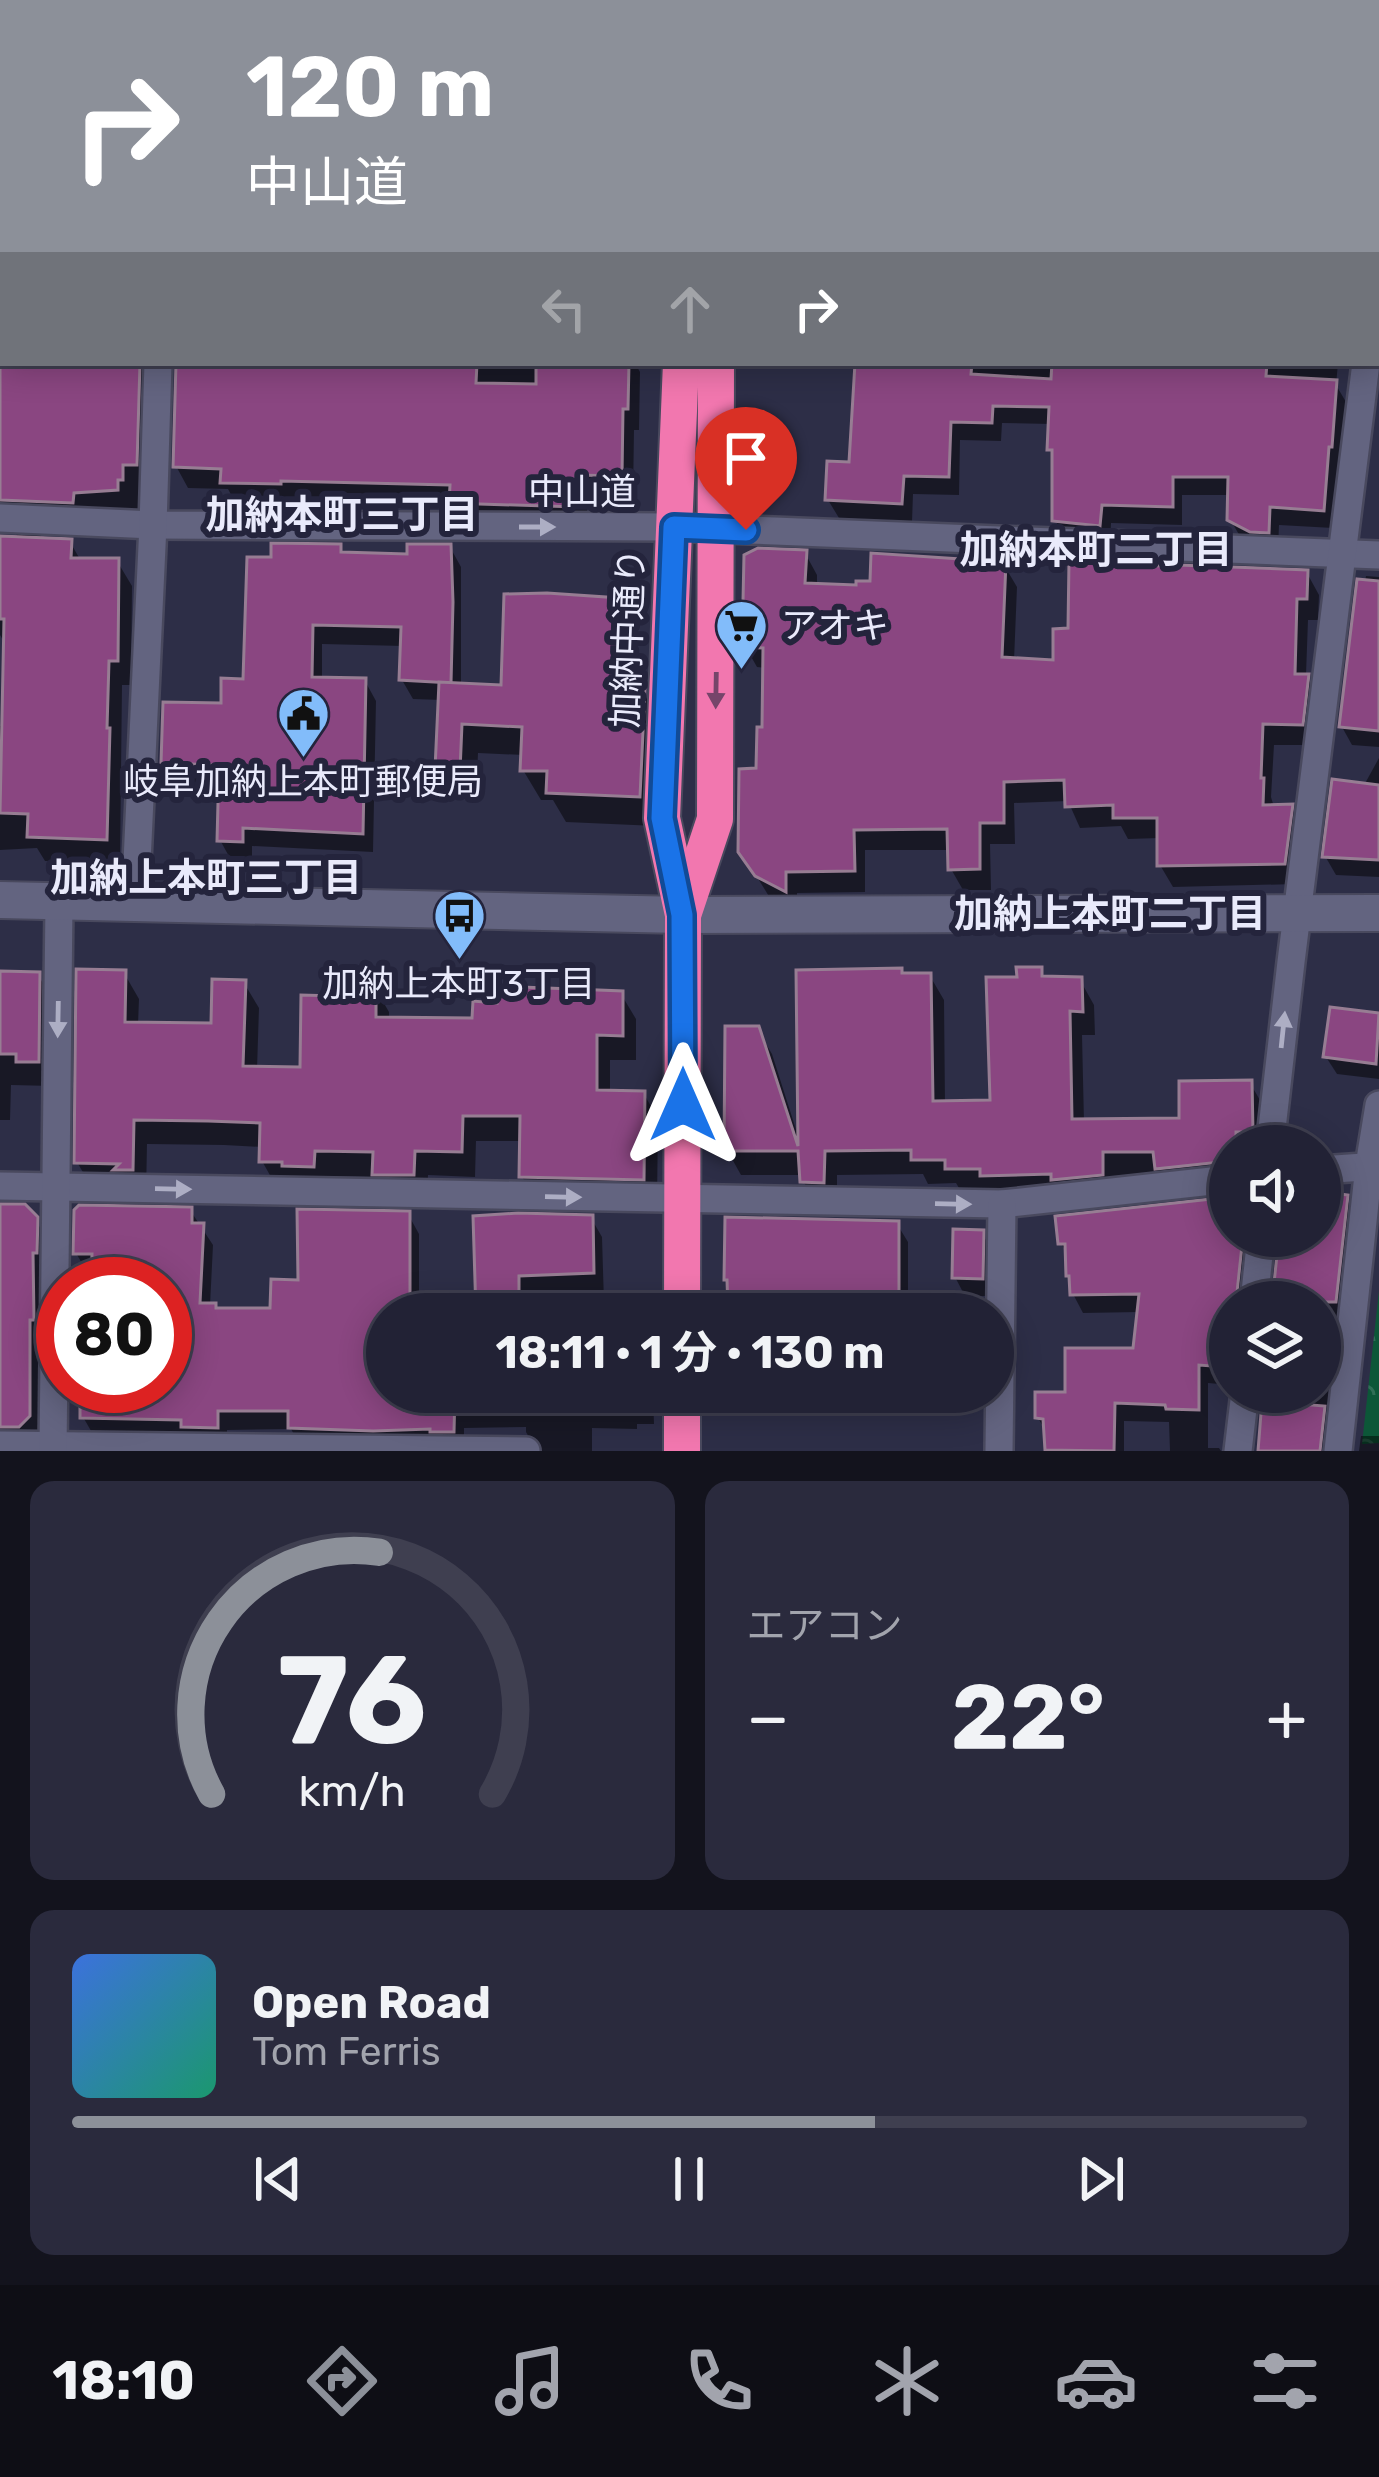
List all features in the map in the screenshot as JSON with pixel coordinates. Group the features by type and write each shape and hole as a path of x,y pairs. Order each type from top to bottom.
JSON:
{"highway":[{"name":"加納中通り","path":"681,366 662,818 682,915 682,1293"},
{"name":"加納中通り","path":"682,915 715,819 716,366"},
{"path":"682,1413 682,1451"}],"street":[{"path":"135,904 158,366"},
{"path":"1273,1125 1366,366"},
{"name":"中山道","path":"0,518 154,525 674,527 1379,555"},
{"path":"0,900 682,915 1379,913"},
{"path":"53,1448 59,902"},
{"path":"1338,1451 1379,1105"},
{"path":"1341,1168 1374,1166"},
{"path":"0,1186 1002,1204 1209,1180"},
{"path":"999,1451 1002,1204"},
{"path":"1238,1451 1242,1413"},
{"path":"0,1445 526,1451"}],"green space":[{"path":"1379,1291 1379,1443 1362,1444"}],"building":[{"path":"0,366 140,366 137,465 123,465 118,490 74,493 73,503 0,500"},
{"path":"176,366 477,366 476,383 536,384 536,366 629,366 622,476 576,475 576,507 449,503 450,485 220,483 221,469 173,467"},
{"path":"855,366 972,366 971,374 1051,379 1052,366 1267,366 1266,376 1337,380 1324,511 1270,507 1269,533 1250,532 1227,520 1228,477 1173,477 1173,507 1102,505 1100,526 1052,521 1049,407 993,406 992,423 951,422 949,477 904,476 902,504 825,500 827,461 849,462"},
{"path":"0,536 72,539 71,558 119,558 118,661 109,661 107,840 27,837 28,814 0,813 4,619 0,619"},
{"path":"271,543 341,544 341,552 407,554 407,544 451,544 451,683 399,680 401,627 313,625 312,677 366,678 363,834 243,828 243,842 217,841 219,765 161,763 163,702 221,703 221,678 243,679 247,557 271,557"},
{"path":"758,548 807,550 805,583 870,581 871,553 1006,562 1002,657 1053,660 1053,629 1068,628 1069,561 1308,570 1307,599 1297,599 1295,674 1309,674 1303,725 1263,724 1263,805 1293,804 1285,864 1157,866 1157,818 1113,818 1113,805 1065,807 1064,780 1004,782 1004,823 980,823 980,869 948,870 947,829 854,830 855,871 786,872 786,892 755,876 738,852 739,769 756,768 757,727 762,727 763,648 742,647 744,555"},
{"path":"1357,579 1379,581 1379,731 1339,727"},
{"path":"504,594 620,598 619,688 645,689 640,797 546,793 547,771 520,771 522,727 462,724 460,771 435,769 439,682 501,685"},
{"path":"1332,779 1379,785 1379,860 1322,857"},
{"path":"1016,967 1042,967 1042,976 1082,977 1083,1012 1070,1011 1072,1119 1179,1118 1179,1081 1252,1080 1253,1125 1209,1125 1209,1163 1155,1169 1153,1152 1103,1152 1103,1175 1051,1180 1051,1174 980,1176 980,1169 945,1169 945,1160 911,1160 911,1150 825,1151 824,1183 800,1182 798,1151 724,1151 725,1026 759,1026 798,1146 796,970 902,968 902,973 931,973 933,1101 990,1100 986,977 1017,977"},
{"path":"76,969 126,970 125,1022 211,1023 212,979 246,980 243,1066 300,1067 301,995 337,996 337,982 376,983 376,1017 472,1018 473,1001 497,1003 497,986 623,991 623,1036 597,1035 597,1090 645,1091 644,1180 519,1177 520,1116 463,1116 462,1152 415,1151 414,1175 372,1175 373,1152 315,1151 314,1167 259,1162 260,1123 208,1121 134,1120 133,1170 113,1170 119,1164 74,1163"},
{"path":"0,971 40,972 39,1062 16,1062 16,1054 0,1054"},
{"path":"1330,1007 1379,1013 1376,1064 1323,1057"},
{"path":"1341,1194 1348,1195 1338,1281 1274,1281 1277,1257 1341,1257"},
{"path":"1209,1199 1209,1257 1241,1257 1238,1281 1209,1281 1209,1366 1199,1365 1199,1410 1115,1403 1114,1451 1045,1450 1043,1419 1035,1418 1035,1392 1065,1392 1065,1348 1133,1348 1139,1294 1070,1295 1065,1244 1058,1244 1055,1216"},
{"path":"0,1204 25,1204 38,1217 34,1320 30,1320 30,1416 19,1427 0,1427"},
{"path":"79,1205 192,1207 192,1223 204,1223 200,1303 216,1303 216,1308 270,1308 271,1279 298,1280 297,1209 410,1211 410,1293 366,1293 366,1413 454,1413 454,1432 288,1428 288,1411 218,1411 218,1428 181,1427 181,1420 80,1418 80,1413 192,1413 192,1257 73,1254 74,1210"},
{"path":"593,1215 594,1273 519,1276 519,1293 475,1293 473,1216"},
{"path":"725,1217 899,1221 899,1293 727,1293"},
{"path":"953,1229 984,1230 983,1279 952,1278"},
{"path":"1261,1413 1324,1413 1320,1451 1258,1451"}],"place":[{"name":"アオキ","path":"742,671"},
{"name":"岐阜加納上本町郵便局","path":"303,759"},
{"name":"加納上本町3丁目","path":"459,961"}],"district":[{"name":"加納本町三丁目","path":"342,515"},
{"name":"加納本町二丁目","path":"1096,550"},
{"name":"加納上本町三丁目","path":"206,878"},
{"name":"加納上本町二丁目","path":"1110,914"}],"route":[{"path":"683,1105 682,915 662,818 674,527 746,530"}]}
